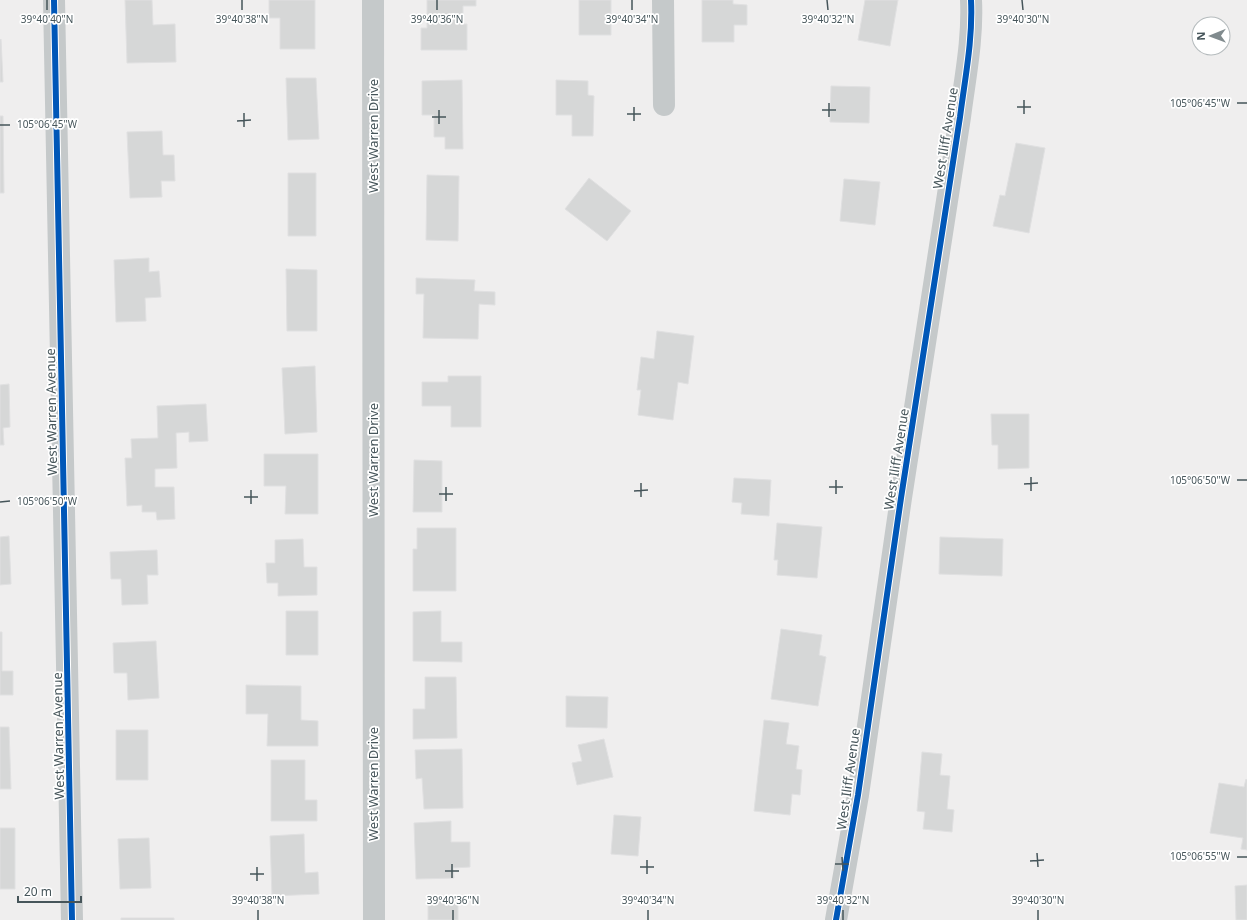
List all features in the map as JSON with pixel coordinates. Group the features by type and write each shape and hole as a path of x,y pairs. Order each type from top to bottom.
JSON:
{"street":[{"name":"West Warren Avenue","path":"54,0 72,920"},
{"name":"West Warren Drive","path":"373,0 374,920"},
{"path":"663,0 664,105"},
{"name":"West Iliff Avenue","path":"836,920 858,796 901,498 960,117 966,70 971,0"}],"building":[{"path":"125,0 152,0 153,25 175,24 176,62 127,63"},
{"path":"269,0 315,0 315,49 280,49 280,18 269,18"},
{"path":"427,0 476,0 476,6 463,6 463,24 467,24 467,50 421,50 421,28 427,28"},
{"path":"579,0 611,0 611,35 579,35"},
{"path":"702,0 733,0 733,4 747,5 747,25 734,25 734,42 702,42"},
{"path":"865,0 898,0 890,46 858,40"},
{"path":"1,39 3,82 0,82"},
{"path":"286,78 316,78 319,139 288,140"},
{"path":"462,80 463,149 445,149 445,137 434,137 434,115 422,115 422,81"},
{"path":"556,80 588,81 588,95 594,96 593,136 572,136 572,115 556,115"},
{"path":"831,86 870,87 869,123 830,122"},
{"path":"0,116 3,116 4,193 0,193"},
{"path":"162,131 163,155 174,155 175,181 161,181 162,197 130,198 127,132"},
{"path":"1016,143 1045,148 1029,233 993,226 1000,195 1005,196"},
{"path":"288,173 316,173 316,236 288,236"},
{"path":"427,175 459,176 458,241 426,240"},
{"path":"589,178 631,211 607,241 565,209"},
{"path":"844,179 880,182 875,225 840,221"},
{"path":"149,258 149,272 159,271 161,297 145,298 146,321 116,322 114,260"},
{"path":"286,269 317,270 317,331 287,331"},
{"path":"416,278 475,280 474,291 495,292 495,305 479,304 478,339 423,338 424,294 416,294"},
{"path":"657,331 694,336 688,384 678,382 673,420 638,415 641,390 637,390 641,357 654,359"},
{"path":"315,366 317,432 285,434 282,368"},
{"path":"448,376 481,376 481,427 451,427 451,406 422,406 422,382 448,382"},
{"path":"9,384 10,427 3,428 4,445 0,445 0,385"},
{"path":"206,404 208,441 189,442 189,432 176,433 177,468 155,469 155,487 174,487 175,519 157,520 156,512 142,512 142,505 127,506 125,458 132,458 131,439 158,438 157,406"},
{"path":"991,414 1029,414 1029,468 998,469 998,445 992,445"},
{"path":"264,454 318,454 318,514 285,514 286,486 264,486"},
{"path":"414,460 442,461 442,512 413,512"},
{"path":"734,478 771,480 769,516 741,514 742,503 732,502"},
{"path":"777,523 822,527 817,578 777,575 778,560 774,560"},
{"path":"417,528 456,528 456,591 413,591 413,549 417,549"},
{"path":"9,536 11,584 0,585 0,537"},
{"path":"940,537 1003,539 1002,576 939,574"},
{"path":"303,539 304,567 317,567 317,595 278,596 278,583 267,583 266,563 275,563 275,540"},
{"path":"157,550 158,575 147,575 148,604 122,605 121,579 111,579 110,552"},
{"path":"286,611 318,611 318,655 286,655"},
{"path":"441,611 441,642 462,642 462,662 413,661 413,612"},
{"path":"781,629 822,635 819,655 826,657 818,706 771,699"},
{"path":"0,632 2,632 2,671 13,671 13,695 0,695"},
{"path":"156,641 159,698 128,700 127,673 114,673 113,643"},
{"path":"425,677 456,677 457,738 413,739 413,709 425,709"},
{"path":"246,685 301,686 301,720 318,721 318,746 267,746 268,714 246,714"},
{"path":"566,696 608,697 607,728 566,727"},
{"path":"764,720 789,723 786,744 799,746 796,769 802,770 800,795 792,794 790,815 754,811"},
{"path":"0,727 9,727 11,789 0,789"},
{"path":"116,730 148,730 148,780 116,780"},
{"path":"604,739 613,777 577,785 572,763 582,761 578,745"},
{"path":"462,749 463,808 424,809 422,778 416,779 415,750"},
{"path":"922,752 942,754 940,775 950,776 947,809 954,810 952,832 923,829 925,812 917,811"},
{"path":"271,760 305,760 305,800 317,800 317,821 271,821"},
{"path":"1246,779 1247,850 1241,849 1243,838 1210,833 1219,783 1244,787"},
{"path":"614,815 641,817 638,856 611,854"},
{"path":"451,821 451,842 470,842 470,867 453,868 454,878 416,879 414,823"},
{"path":"0,828 15,828 15,889 0,889"},
{"path":"304,834 305,873 318,872 319,894 272,896 270,836"},
{"path":"149,838 151,888 120,889 118,839"},
{"path":"1247,885 1247,920 1236,920 1235,886"},
{"path":"428,898 458,899 458,920 428,920"},
{"path":"121,918 174,918 174,920 121,920"}],"cycle path":[{"path":"54,0 72,920"},
{"path":"836,920 858,795 901,498 960,117 970,44 971,0"}]}
